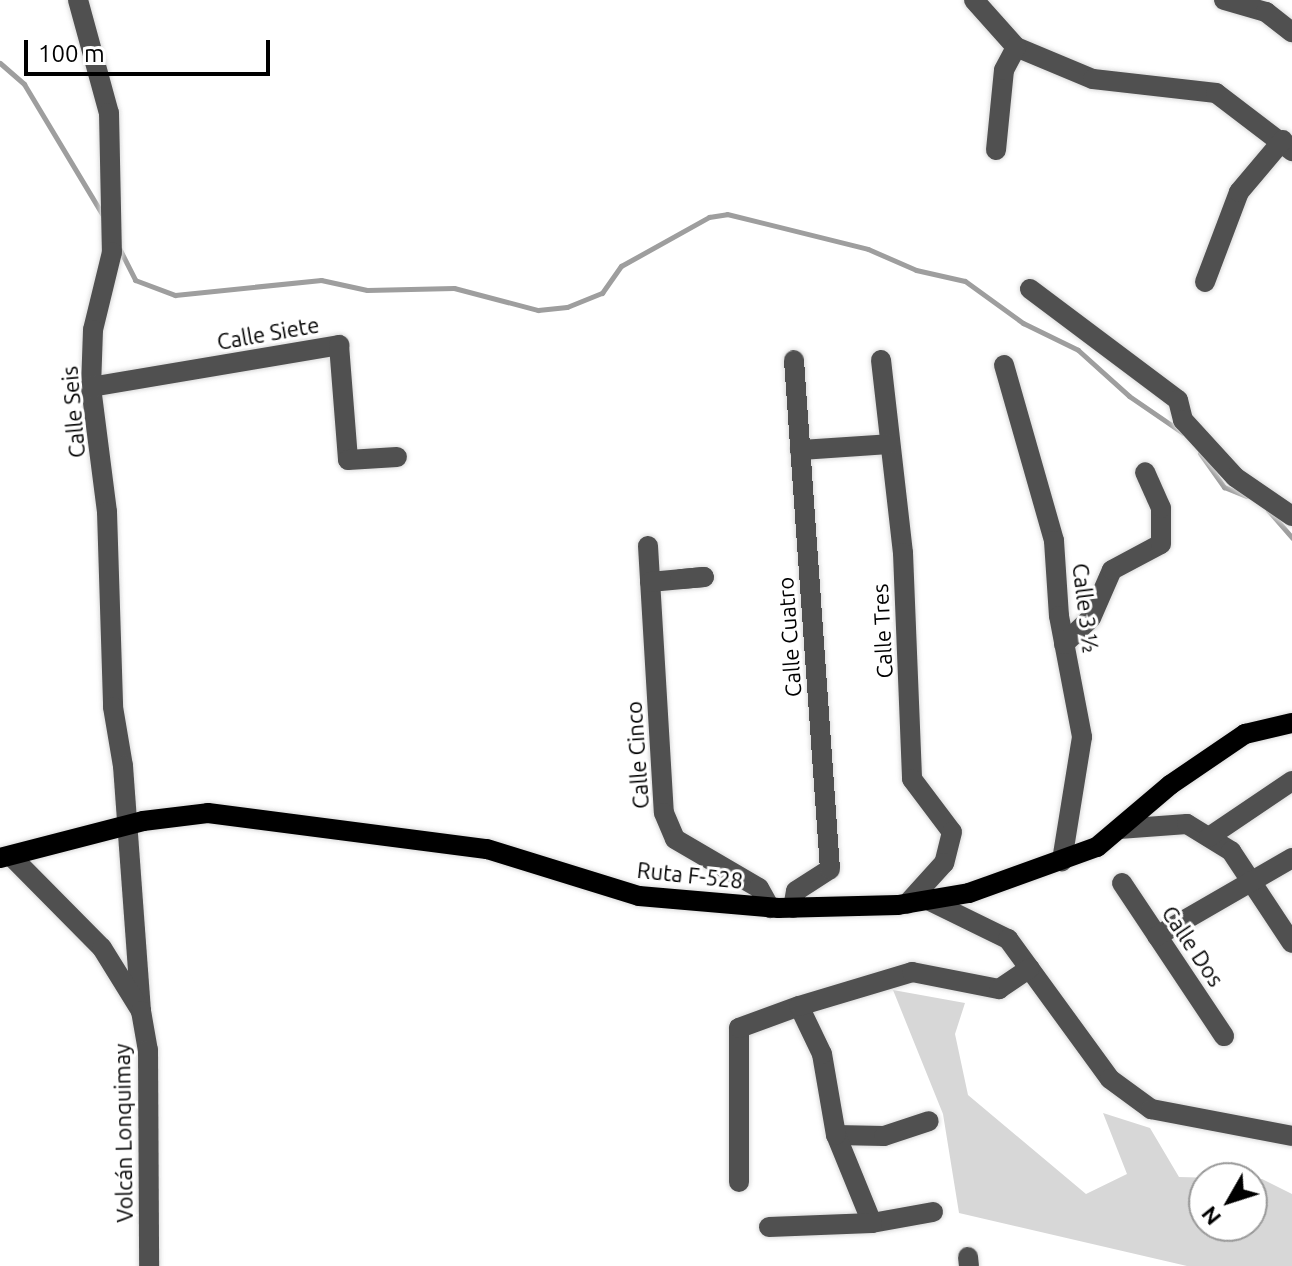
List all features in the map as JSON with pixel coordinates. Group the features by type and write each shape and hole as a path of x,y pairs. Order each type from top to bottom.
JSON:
{"main road":[{"name":"Ruta F-528","path":"6,857 125,825 208,813 487,849 639,896 770,908 795,900 907,904 929,891 1062,861 1097,847 1245,734 1292,723"}],"street":[{"name":"Calle Seis","path":"78,0 109,113 112,252 93,330 91,387 107,512 110,656 141,1011"},
{"path":"974,0 1016,47 1093,79 1216,93 1287,146 1239,192 1205,282"},
{"path":"1224,0 1266,12 1292,32"},
{"path":"996,150 1004,70 1016,47"},
{"path":"1030,289 1178,400 1183,420 1235,477 1292,516"},
{"name":"Calle Siete","path":"91,387 339,345 348,460 397,457"},
{"name":"Calle Cuatro","path":"794,360 830,869 795,900"},
{"name":"Calle Tres","path":"881,360 903,553 912,779 952,832 944,863 929,891"},
{"name":"Calle 3 ½","path":"1004,365 1054,541 1064,644 1082,737 1062,861"},
{"path":"800,450 890,444"},
{"path":"1064,644 1091,618 1117,564 1161,544 1161,508 1145,472"},
{"name":"Calle Cinco","path":"648,546 664,813 675,839 759,888 770,908"},
{"path":"650,582 704,577 680,579"},
{"path":"1209,837 1292,781"},
{"path":"1119,829 1187,824 1231,851 1292,943"},
{"name":"Volcán Lonquimay","path":"6,857 102,948 141,1011 148,1050 149,1266"},
{"path":"1157,936 1292,858"},
{"name":"Calle Dos","path":"1122,883 1224,1036"},
{"path":"929,891 1008,939 1110,1079 1151,1109 1292,1136"},
{"path":"739,1182 739,1028 799,1006 912,972 999,989 1030,968"},
{"path":"799,1006 822,1054 836,1135 872,1223"},
{"path":"836,1135 884,1136 929,1121"},
{"path":"769,1227 872,1223 933,1212"}],"shaded area":[{"path":"893,990 965,1003 955,1034 968,1095 1086,1194 1127,1174 1103,1113 1150,1128 1179,1177 1188,1177 1188,1242 1268,1242 1268,1182 1292,1194 1292,1266 1187,1266 959,1213 943,1114"}],"waterway":[{"path":"0,63 24,84 104,217"},
{"path":"119,248 135,280 175,295 321,280 367,290 454,288 538,310 567,307 602,293 621,266 709,217 727,214 868,249 916,270 965,281 1023,323 1078,350 1129,396 1183,433"},
{"path":"1200,453 1224,487 1246,496"},
{"path":"1268,510 1292,538"}]}
